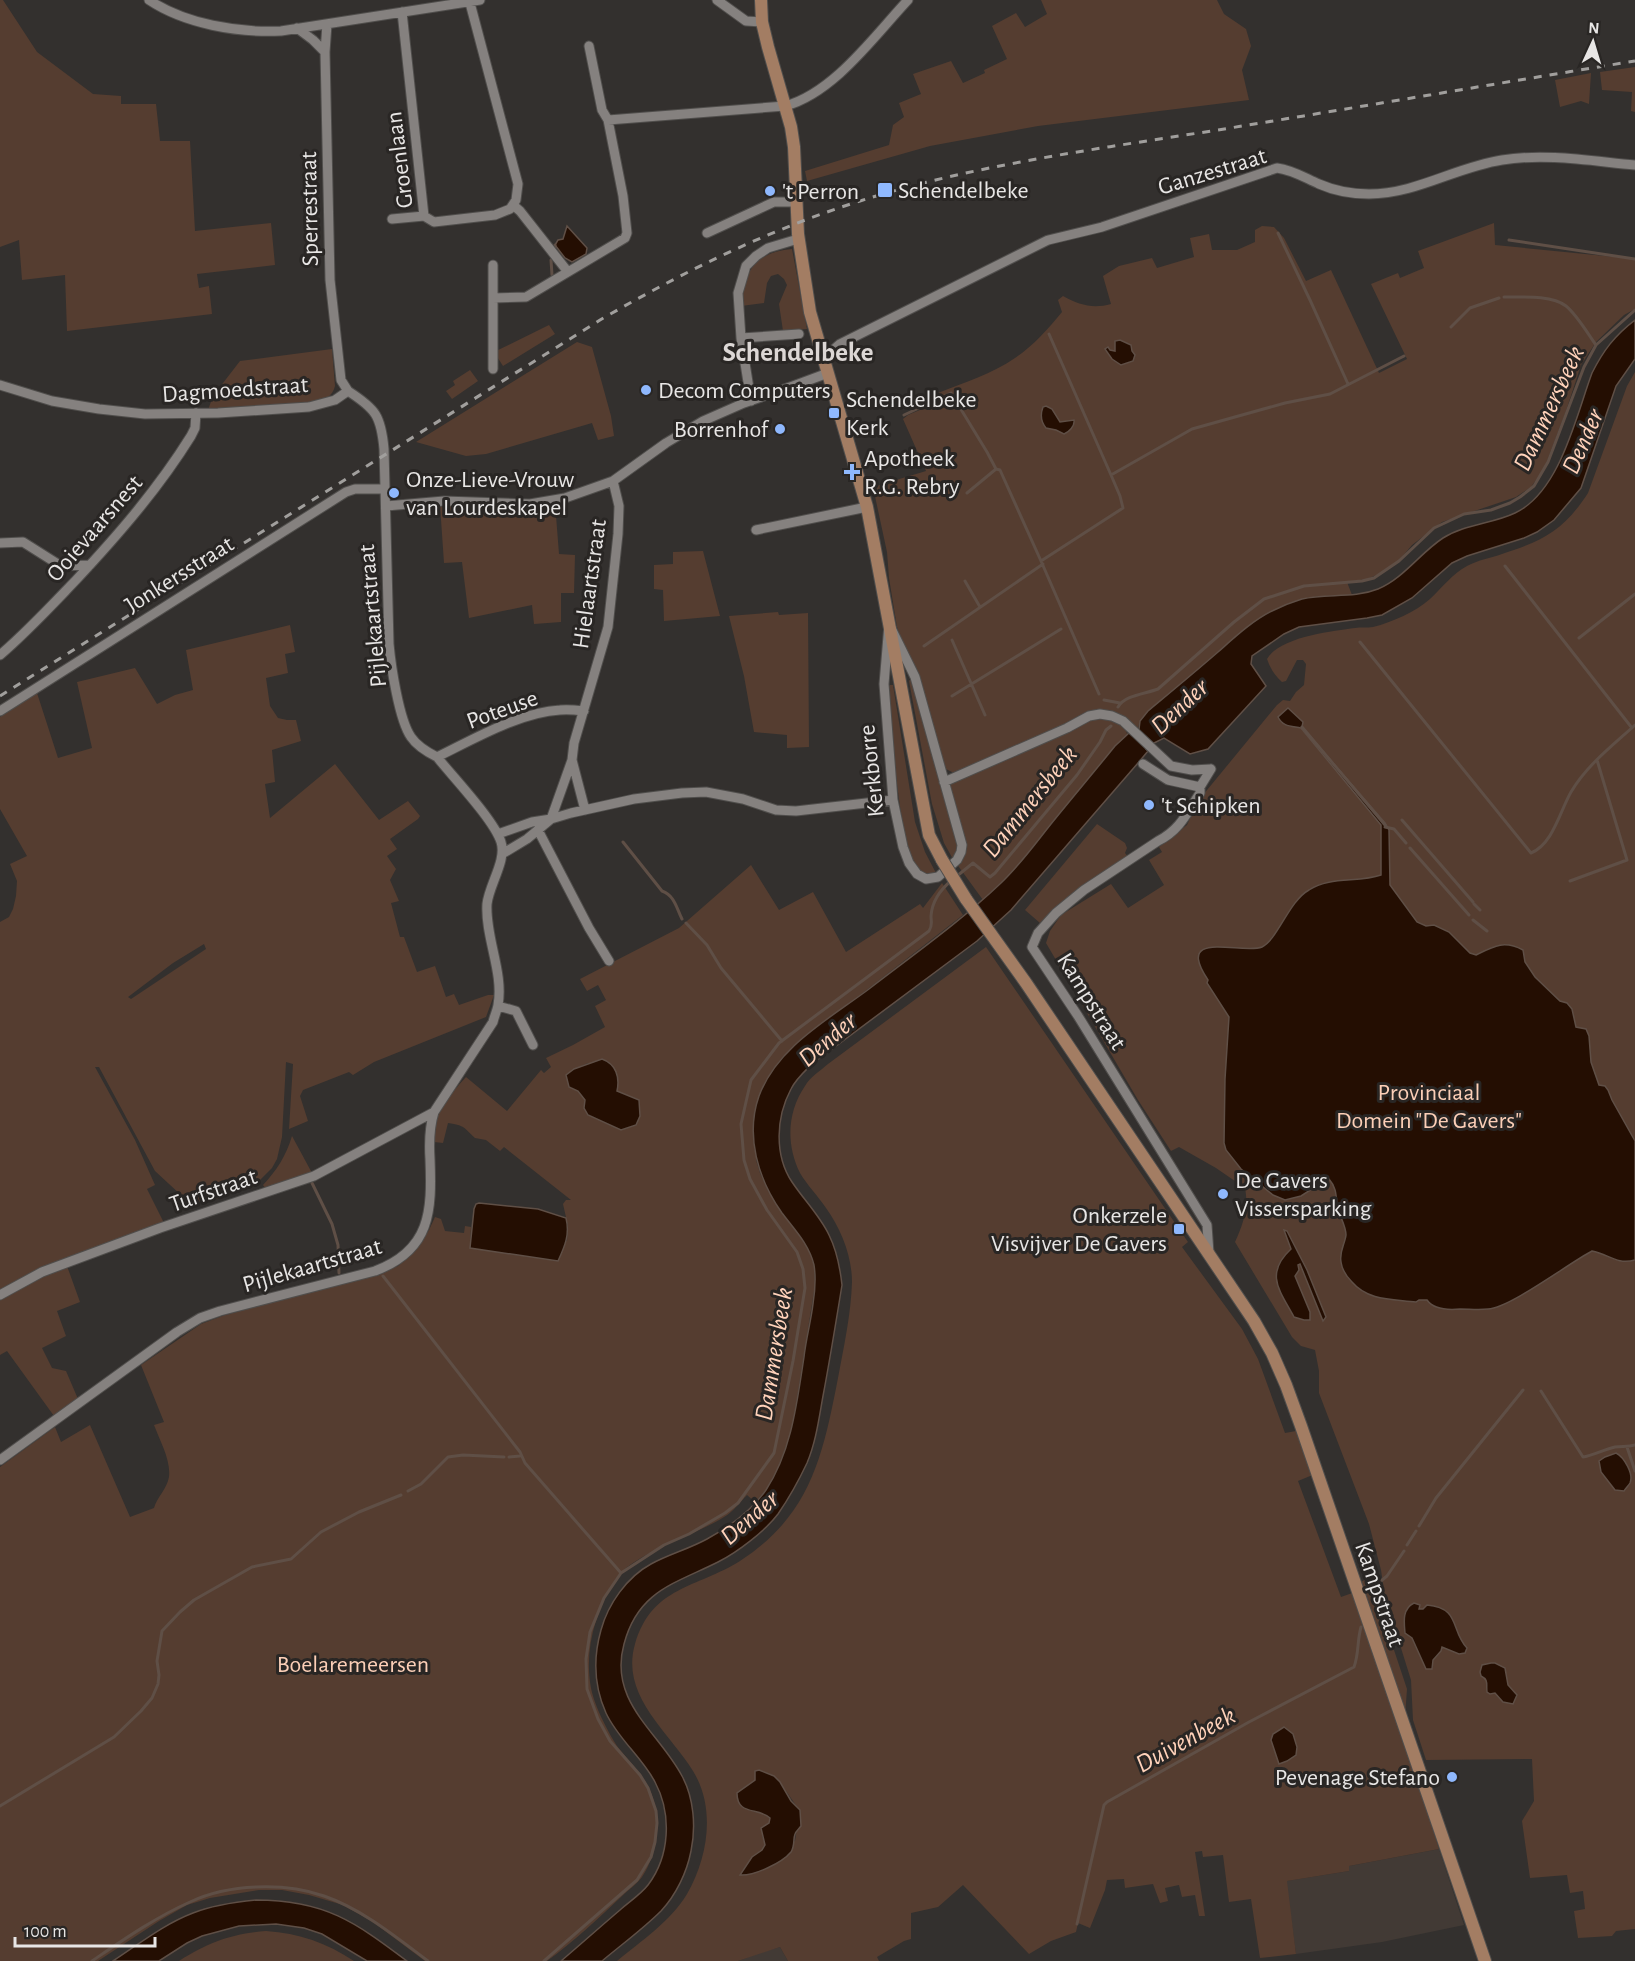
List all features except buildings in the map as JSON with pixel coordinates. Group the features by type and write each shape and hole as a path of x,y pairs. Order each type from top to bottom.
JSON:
{"street":[{"path":"149,0 165,9 196,20 225,28 256,32 327,24 480,0"},
{"path":"717,0 746,21 762,22"},
{"name":"Kerkborre","path":"761,0 762,22 786,106 794,147 796,220 810,312 867,507 929,835 979,918"},
{"path":"608,120 786,106 829,82 857,57 908,0"},
{"path":"470,3 518,184 513,205 568,272"},
{"name":"Groenlaan","path":"402,12 423,216 434,222 495,215 510,209 513,205"},
{"name":"Sperrestraat","path":"327,24 325,52 330,279 341,380 348,391"},
{"path":"297,28 325,52"},
{"path":"493,298 526,297 617,244 625,238 627,233 608,120 602,110 589,46"},
{"name":"Ganzestraat","path":"824,358 840,344 1048,240 1102,226 1276,168 1295,172 1336,190 1370,194 1412,188 1480,165 1511,159 1550,157 1635,165"},
{"path":"707,233 774,202 796,202"},
{"path":"392,219 423,216"},
{"path":"751,401 741,338 738,293 746,267 756,256 768,248 798,238"},
{"path":"492,265 493,369"},
{"path":"741,338 799,334"},
{"path":"348,391 369,405 377,416 383,437 386,506 444,501 530,504 565,498 613,481 666,443 703,421 828,373"},
{"name":"Dagmoedstraat","path":"0,385 52,400 99,410 146,414 309,406 335,400 348,391"},
{"name":"Ooievaarsnest","path":"0,655 17,641 129,522 175,461 195,429 196,413"},
{"name":"Hielaartstraat","path":"498,834 532,822 585,810 573,760 574,743 608,627 619,506 613,481"},
{"name":"Jonkersstraat","path":"0,711 346,492 355,489 385,489"},
{"name":"Pijlekaartstraat","path":"0,1460 177,1332 200,1318 384,1268 412,1248 426,1224 431,1190 430,1124 434,1112 493,1022 498,1006 499,991 487,915 488,901 502,854 502,843 470,796 437,758 424,751 408,732 392,670 386,562 386,506"},
{"path":"756,530 867,507"},
{"path":"0,543 23,542 61,566 90,565"},
{"name":"Kerkborre","path":"889,624 915,677 960,836 961,852 957,860 938,877 926,879 917,874 909,863 898,827 893,800 884,684 889,624"},
{"name":"Poteuse","path":"437,758 501,726 521,719 559,710 584,711"},
{"name":"Kampstraat","path":"944,782 1067,728 1089,716 1100,714 1123,721 1171,766 1192,770 1211,769 1200,786 1200,793 1179,827 1084,890 1056,913 1038,933 1032,947 1068,1000 1207,1225 1209,1253"},
{"name":"Hielaartstraat","path":"502,854 527,839 551,819 573,760"},
{"path":"1143,764 1168,780 1200,786"},
{"path":"585,810 634,799 706,792 743,799 776,810 796,811 893,800"},
{"path":"538,830 589,928 609,961"},
{"name":"Kampstraat","path":"979,918 1026,983 1209,1253 1254,1321 1272,1353 1286,1385 1485,1961"},
{"path":"498,1006 516,1011 533,1045"},
{"name":"Turfstraat","path":"0,1295 53,1268 160,1228 314,1176 434,1112"}],"shaded area":[{"path":"1439,1849 1464,1925 1382,1942 1296,1954 1286,1881 1349,1871 1349,1866"},
{"path":"780,1947 788,1961 738,1961 758,1953"}],"green space":[{"path":"0,0 3,0 37,52 93,94 121,96 121,104 156,104 160,141 190,141 195,231 271,223 275,265 197,274 199,288 209,286 212,314 67,331 65,275 22,280 19,240 0,247"},
{"path":"1041,0 1217,0 1224,14 1246,29 1251,46 1242,70 1249,100 1038,126 930,146 807,181 805,171 889,145 893,125 904,117 899,103 921,94 913,74 951,61 963,83 1007,59 992,26 1016,13 1025,27 1047,14"},
{"path":"1635,67 1635,112 1631,111 1632,92 1602,90 1600,72"},
{"path":"1591,73 1589,104 1581,101 1560,107 1555,80"},
{"path":"1494,223 1495,245 1635,259 1635,309 1624,315 1596,342 1581,365 1544,469 1531,487 1516,497 1442,522 1412,545 1397,563 1367,579 1347,582 1352,595 1327,597 1247,627 1149,711 1140,721 1137,730 1106,712 954,773 944,768 897,627 887,552 873,487 926,471 903,419 941,401 938,393 1006,364 1022,353 1062,312 1058,300 1063,296 1086,305 1111,304 1103,276 1119,266 1152,258 1157,268 1194,257 1190,238 1209,234 1212,250 1237,250 1255,242 1255,230 1262,226 1274,227 1284,238 1306,281 1331,270 1379,373 1407,359 1371,284 1398,273 1400,278 1424,268 1418,251"},
{"path":"792,249 807,329 783,331 779,304 787,285 778,274 771,276 767,283 764,303 741,306 745,282 760,259 779,251"},
{"path":"549,325 555,334 503,366 494,352"},
{"path":"577,342 592,347 611,416 614,436 598,440 592,423 486,454 466,456 416,442"},
{"path":"332,349 335,386 327,398 288,405 208,410 213,396 240,361"},
{"path":"470,370 478,381 452,399 446,391 455,385 453,381"},
{"name":"Provinciaal Domein \"De Gavers\"","path":"1635,372 1635,1929 1616,1931 1612,1936 1578,1938 1574,1911 1585,1909 1583,1891 1570,1893 1567,1875 1530,1878 1522,1821 1534,1801 1532,1759 1426,1760 1413,1720 1411,1680 1385,1597 1381,1570 1369,1524 1319,1393 1319,1371 1315,1350 1301,1346 1292,1337 1235,1242 1244,1216 1245,1188 1179,1147 1171,1151 1138,1100 1046,943 1050,931 1061,915 1111,884 1128,908 1164,885 1149,860 1162,852 1159,847 1187,825 1198,801 1277,705 1283,700 1290,701 1304,685 1306,664 1303,660 1297,660 1286,681 1282,682 1273,672 1267,659 1273,651 1307,636 1345,629 1373,627 1403,616 1424,604 1467,566 1541,539 1561,525 1588,493 1627,386"},
{"path":"555,503 559,554 575,555 574,593 561,593 561,622 534,624 532,605 469,618 462,562 444,563 440,505"},
{"path":"703,551 720,616 664,621 663,590 654,589 654,565 673,564 673,552"},
{"path":"778,612 779,615 808,613 809,747 787,748 787,735 754,732 744,676 729,616"},
{"path":"290,625 295,652 285,654 288,673 266,678 270,706 278,718 296,720 301,741 272,750 275,782 265,784 270,818 335,764 379,820 408,801 420,816 390,839 397,849 387,856 396,869 390,880 399,901 391,903 400,937 404,937 417,972 435,966 446,997 454,994 459,1005 494,995 486,1017 374,1062 353,1075 349,1072 303,1090 300,1096 308,1121 289,1129 293,1064 286,1062 282,1137 277,1159 272,1168 254,1186 207,1202 192,1201 182,1196 155,1171 99,1067 95,1067 135,1140 155,1185 147,1189 164,1223 0,1291 0,922 9,917 16,896 17,881 10,864 27,856 0,809 0,717 37,693 58,758 92,748 77,682 135,668 157,704 175,695 193,690 186,650","holes":["204,944 206,949 131,999 128,997 173,963"]},
{"path":"911,678 959,851 954,861 944,843 932,804 909,681"},
{"path":"890,685 893,685 915,822 925,852 937,875 928,875 920,871 912,859 906,839 897,784"},
{"path":"1107,717 1126,727 1127,735 1115,746 1022,862 983,900 956,863 960,860 947,783 1088,719"},
{"path":"1097,824 1125,843 1127,848 1125,853 1128,857 1066,900 1040,923 1025,910"},
{"name":"Boelaremeersen","path":"751,865 779,910 813,892 846,952 920,904 923,908 942,883 963,915 797,1044 772,1071 759,1097 756,1160 760,1173 768,1191 808,1248 814,1265 815,1285 792,1429 778,1468 766,1490 755,1502 747,1495 724,1517 649,1553 623,1571 615,1580 602,1605 590,1646 589,1674 598,1710 617,1746 647,1784 654,1802 657,1820 655,1845 642,1877 586,1930 547,1961 425,1961 373,1922 343,1905 282,1890 259,1890 210,1898 187,1905 98,1961 0,1961 0,1467 55,1427 61,1442 90,1425 130,1517 154,1508 168,1481 169,1471 154,1425 164,1422 141,1365 201,1324 225,1315 374,1275 398,1266 415,1251 435,1217 441,1219 445,1231 464,1233 465,1226 471,1227 470,1248 501,1251 567,1241 568,1226 563,1204 566,1200 571,1200 504,1147 500,1151 486,1140 475,1138 461,1126 448,1123 443,1143 434,1142 435,1123 442,1106 466,1077 507,1111 541,1070 544,1073 551,1067 546,1058 605,1027 595,1006 606,1000 598,985 587,991 580,979 679,928","holes":["588,1063 618,1086 617,1091 640,1107 640,1116 636,1125 621,1130 588,1115 584,1108 585,1100 578,1091 569,1087 566,1076 574,1069"]},
{"path":"986,947 1188,1242 1182,1247 1242,1329 1258,1359 1285,1433 1296,1431 1315,1474 1298,1481 1341,1597 1358,1591 1439,1849 1349,1866 1349,1871 1287,1881 1296,1954 1260,1958 1251,1899 1229,1902 1223,1855 1203,1857 1202,1851 1195,1852 1205,1916 1199,1916 1195,1895 1182,1897 1179,1885 1165,1888 1168,1901 1160,1903 1153,1884 1125,1888 1124,1879 1107,1880 1090,1928 1078,1923 1076,1932 1051,1941 1029,1954 963,1885 938,1907 911,1913 911,1939 877,1957 879,1961 788,1961 780,1947 738,1961 617,1961 673,1913 687,1894 700,1865 707,1817 705,1801 693,1771 640,1697 634,1680 632,1663 635,1644 643,1625 664,1599 740,1561 764,1543 783,1524 810,1481 826,1433 847,1330 851,1272 845,1243 836,1225 800,1173 795,1162 790,1129 799,1096 810,1080 828,1064","holes":["765,1773 780,1783 800,1810 795,1841 740,1875 752,1857 762,1850 765,1844 762,1836 770,1818 765,1813 754,1812 755,1780 756,1776"]},
{"path":"292,1136 312,1173 265,1188 263,1185 281,1162"},
{"path":"67,1266 80,1302 57,1311 66,1336 42,1348 52,1368 66,1371 78,1399 54,1416 7,1351 0,1355 0,1299"},
{"path":"1370,1578 1407,1689 1405,1717 1360,1582"},
{"path":"266,1931 312,1940 354,1961 179,1961 221,1940"}],"water":[{"path":"567,226 587,248 586,254 572,262 565,258 555,245 558,240 563,239"},
{"name":"Dender","path":"1635,320 1635,359 1616,386 1581,488 1554,520 1524,538 1452,563 1412,598 1382,615 1299,627 1284,634 1252,656 1251,664 1266,686 1208,749 1190,754 1164,738 1152,744 1011,910 977,941 812,1064 793,1085 782,1112 780,1124 782,1160 792,1182 829,1235 838,1259 842,1285 815,1438 807,1463 786,1502 766,1527 751,1541 726,1558 660,1591 638,1612 630,1626 621,1665 623,1683 638,1715 672,1760 686,1785 693,1813 691,1851 684,1875 676,1891 661,1911 639,1931 602,1961 561,1961 648,1885 661,1861 666,1835 664,1808 655,1782 611,1722 599,1693 596,1661 598,1640 604,1620 620,1592 634,1576 658,1560 715,1534 739,1518 754,1504 775,1475 792,1425 812,1310 815,1274 809,1250 766,1186 756,1157 753,1126 755,1111 767,1079 778,1063 806,1035 936,938 1001,883 1021,862 1115,746 1129,733 1132,735 1139,729 1140,721 1148,711 1251,624 1272,611 1302,599 1359,594 1378,589 1404,572 1451,533 1506,517 1531,503 1555,471 1596,365 1616,338"},
{"path":"1120,340 1131,345 1135,355 1133,361 1121,365 1112,359 1105,349 1108,347 1115,351 1115,341"},
{"path":"1043,407 1052,409 1060,422 1074,420 1070,430 1064,434 1046,428 1041,416"},
{"path":"1288,708 1303,722 1302,727 1385,823 1389,830 1390,885 1417,922 1426,926 1434,925 1449,932 1470,953 1476,955 1499,945 1510,945 1523,950 1525,962 1535,977 1572,1009 1576,1027 1586,1029 1589,1036 1591,1062 1599,1085 1605,1086 1608,1090 1635,1141 1635,1260 1618,1260 1592,1251 1525,1293 1498,1307 1488,1309 1438,1308 1427,1300 1416,1302 1373,1296 1358,1288 1342,1268 1341,1254 1346,1231 1336,1194 1329,1179 1301,1196 1285,1200 1273,1195 1241,1169 1226,1150 1224,1143 1225,1079 1229,1017 1207,983 1208,980 1199,964 1199,954 1205,949 1215,947 1253,949 1262,947 1268,943 1295,902 1309,890 1335,881 1381,875 1381,825 1301,728 1282,723 1278,717"},
{"path":"602,1059 611,1064 616,1072 617,1091 639,1100 640,1116 636,1125 621,1130 588,1115 584,1108 585,1100 578,1091 569,1087 566,1075 574,1069"},
{"path":"479,1203 538,1209 566,1218 566,1240 558,1261 470,1248 474,1209"},
{"path":"1284,1230 1287,1231 1307,1270 1326,1317 1323,1321 1300,1264 1295,1276 1310,1312 1310,1320 1294,1317 1280,1291 1276,1275 1278,1267 1291,1249"},
{"path":"1616,1453 1625,1462 1631,1475 1630,1483 1624,1491 1615,1490 1601,1472 1599,1461"},
{"path":"1414,1603 1420,1605 1419,1609 1427,1605 1445,1610 1450,1615 1467,1648 1465,1653 1459,1654 1442,1647 1433,1660 1432,1669 1426,1669 1412,1638 1405,1633 1406,1612"},
{"path":"1491,1663 1505,1668 1508,1685 1517,1695 1513,1704 1503,1702 1495,1693 1487,1692 1486,1681 1480,1672 1482,1665"},
{"path":"1284,1727 1293,1734 1297,1747 1296,1755 1279,1764 1271,1740 1273,1734"},
{"path":"759,1770 774,1776 780,1782 791,1801 800,1810 801,1826 795,1834 792,1850 787,1856 760,1871 740,1875 752,1857 765,1845 761,1828 769,1823 770,1818 744,1808 738,1800 737,1793 755,1780 755,1771"},
{"path":"256,1900 301,1904 338,1916 371,1935 407,1961 367,1961 322,1934 304,1928 276,1924 239,1926 202,1936 159,1961 113,1961 182,1918 216,1906"}],"waterway":[{"path":"1278,233 1348,384"},
{"path":"1509,240 1635,259"},
{"path":"551,260 552,275"},
{"path":"1504,297 1536,297 1560,302 1574,314 1596,345"},
{"path":"1451,327 1470,308 1499,298"},
{"name":"Dammersbeek","path":"1118,707 1130,697 1158,689 1234,622 1264,599 1304,586 1374,578 1399,561 1434,528 1464,514 1491,510 1520,497 1534,486 1548,462 1584,367 1596,345 1635,310"},
{"path":"1049,334 1111,475"},
{"path":"1099,694 1041,561 1123,508 1111,475 1192,429 1285,403 1330,394 1404,356"},
{"path":"904,415 951,393 996,469"},
{"path":"967,493 996,469 1000,470 1041,561"},
{"path":"924,646 1043,564"},
{"path":"1505,566 1632,728"},
{"path":"965,581 980,607"},
{"path":"1579,638 1635,594"},
{"path":"952,696 1061,629"},
{"path":"952,640 985,715"},
{"path":"1360,642 1531,853 1539,849 1550,835 1577,782 1600,756 1635,725"},
{"path":"1104,700 1120,703"},
{"name":"Dammersbeek","path":"957,876 973,863 990,877 995,873 1077,775 1106,730 1111,726"},
{"path":"1302,727 1385,825"},
{"path":"1570,881 1627,860 1597,760"},
{"path":"1402,820 1473,902"},
{"path":"1385,827 1394,829 1406,843"},
{"path":"623,842 662,891 672,899 682,919"},
{"path":"1410,848 1469,915"},
{"name":"Dammersbeek","path":"544,1961 637,1880 651,1857 655,1842 656,1811 648,1788 640,1775 610,1741 598,1719 587,1689 586,1659 590,1632 604,1598 621,1573 664,1545 689,1534 738,1503 774,1453 805,1288 803,1269 797,1252 767,1210 750,1179 744,1160 741,1124 751,1080 779,1043 929,931 935,900 952,880"},
{"path":"1474,904 1480,910"},
{"path":"1473,920 1487,931"},
{"path":"686,923 707,945 721,968 782,1041"},
{"path":"312,1183 332,1224 338,1245 339,1273"},
{"path":"383,1276 520,1452 525,1463 621,1573"},
{"name":"Duivenbeek","path":"1419,1526 1436,1498 1523,1390"},
{"name":"Duivenbeek","path":"1541,1391 1583,1457 1615,1447 1635,1445"},
{"name":"Duivenbeek","path":"1627,1447 1635,1471"},
{"path":"408,1491 421,1484 448,1457 463,1455 504,1457"},
{"path":"509,1457 520,1456"},
{"path":"0,1806 114,1737 141,1711 152,1698 158,1684 157,1661 162,1631 194,1600 252,1567 291,1559 321,1532 359,1512 401,1495"},
{"name":"Duivenbeek","path":"1407,1545 1416,1531"},
{"name":"Duivenbeek","path":"1381,1581 1404,1551"},
{"name":"Duivenbeek","path":"1077,1924 1104,1805 1249,1722 1354,1667 1361,1627"},
{"name":"Dammersbeek","path":"92,1961 152,1922 190,1902 221,1892 256,1887 292,1888 324,1896 352,1908 428,1961"}],"railway":[{"path":"0,696 600,320 694,269 792,225 905,188 997,166 1635,61"}],"place":[{"name":"Schendelbeke","path":"885,190"},
{"name":"'t Perron","path":"770,191"},
{"name":"Decom Computers","path":"646,390"},
{"name":"Schendelbeke Kerk","path":"834,413"},
{"name":"Borrenhof","path":"780,429"},
{"name":"Apotheek R.G. Rebry","path":"852,472"},
{"name":"Onze-Lieve-Vrouw van Lourdeskapel","path":"394,493"},
{"name":"'t Schipken","path":"1149,805"},
{"name":"De Gavers Vissersparking","path":"1223,1194"},
{"name":"Onkerzele Visvijver De Gavers","path":"1179,1229"},
{"name":"Pevenage Stefano","path":"1452,1777"}],"district":[{"name":"Schendelbeke","path":"798,352"}]}
